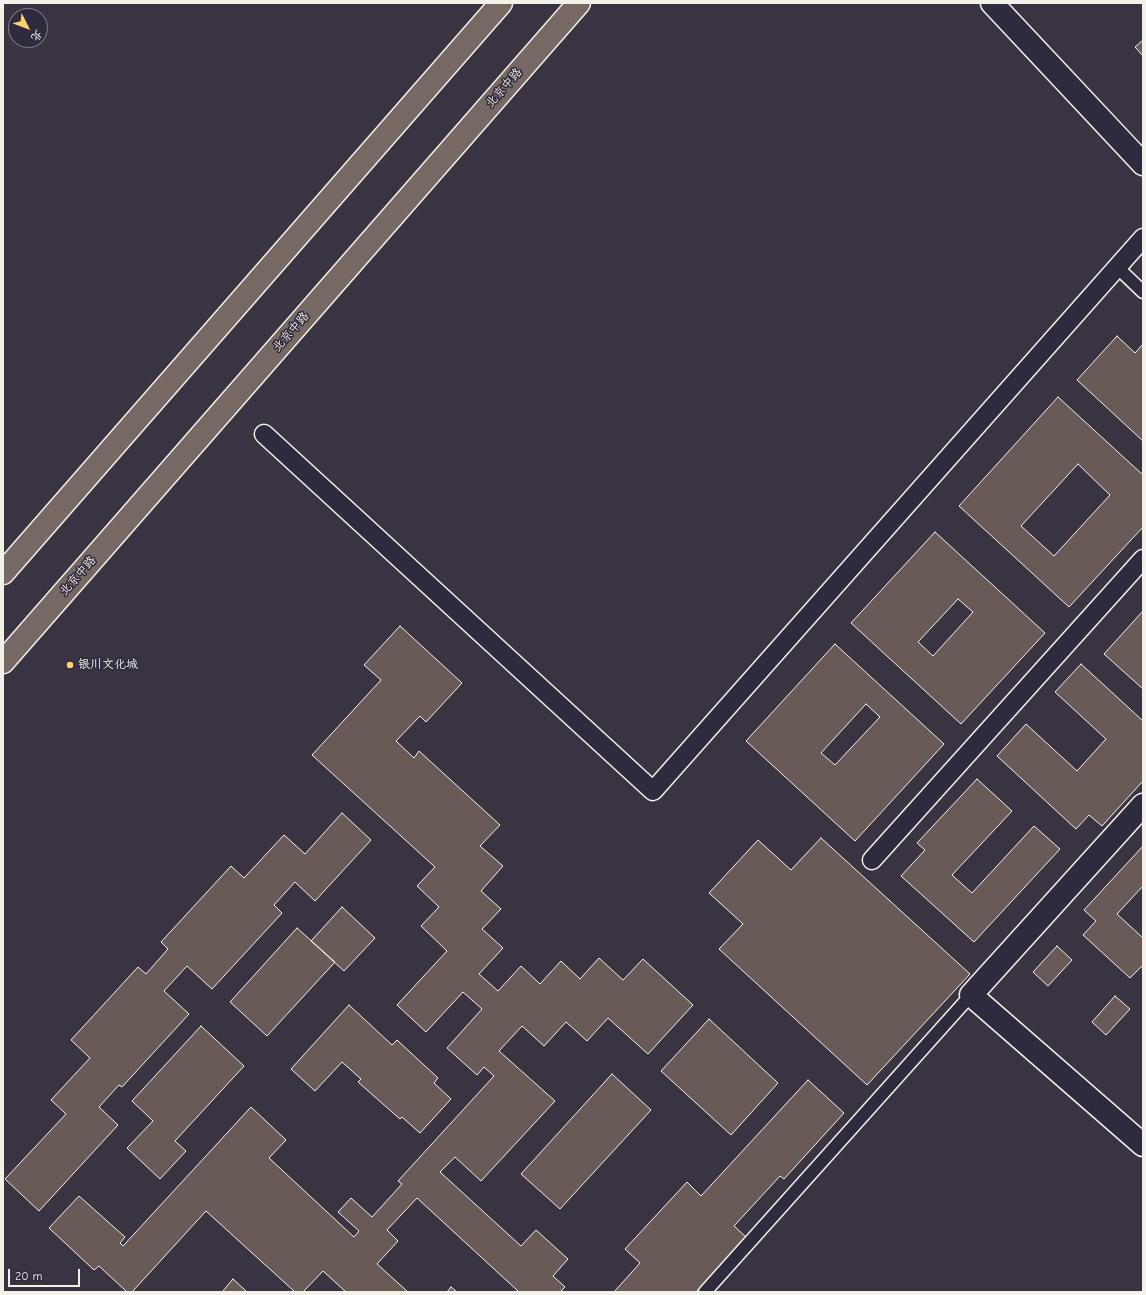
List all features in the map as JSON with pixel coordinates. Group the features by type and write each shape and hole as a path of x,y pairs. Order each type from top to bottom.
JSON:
{"main road":[{"path":"3,573 501,3"},
{"name":"北京中路","path":"3,662 579,3"}],"street":[{"path":"992,3 1143,164"},
{"path":"264,434 653,791 1143,238"},
{"path":"872,860 1143,559"},
{"path":"1143,805 971,995 1143,1145"}],"lane":[{"path":"1117,267 1143,292"},
{"path":"705,1292 971,995"}],"building":[{"path":"1143,40 1143,56 1135,47"},
{"path":"1117,336 1135,353 1143,344 1143,441 1077,380"},
{"path":"1058,397 1143,475 1143,527 1069,607 959,506","holes":["1078,464 1110,495 1054,556 1021,526"]},
{"path":"935,532 1045,633 961,724 851,623","holes":["958,599 973,612 933,656 918,642"]},
{"path":"1143,611 1143,689 1104,654"},
{"path":"400,626 462,683 426,722 420,716 396,741 414,758 419,751 500,825 480,846 503,866 481,891 501,909 482,929 503,948 479,974 498,991 521,966 540,984 561,961 580,979 599,958 623,980 643,959 693,1005 648,1054 608,1018 587,1041 566,1022 544,1046 522,1026 499,1051 555,1101 481,1181 455,1157 440,1172 521,1246 536,1230 568,1259 553,1276 565,1287 560,1292 519,1292 417,1198 387,1230 398,1241 377,1264 408,1292 346,1292 323,1271 303,1292 295,1292 206,1211 132,1292 127,1292 99,1266 94,1270 49,1228 79,1196 125,1237 120,1243 123,1246 251,1107 286,1140 269,1158 354,1237 359,1231 338,1212 351,1198 372,1217 402,1184 398,1181 494,1076 484,1067 477,1075 447,1048 482,1009 463,992 426,1032 397,1005 447,951 421,926 439,907 417,886 435,867 312,755 381,680 364,665"},
{"path":"835,644 944,744 855,841 746,741","holes":["866,704 880,717 835,765 821,753"]},
{"path":"1081,664 1143,721 1143,781 1102,826 1089,815 1076,829 997,756 1026,724 1077,771 1106,739 1055,692"},
{"path":"977,779 1012,811 952,875 972,893 1034,826 1060,849 974,942 901,876 925,850 917,843"},
{"path":"342,813 371,840 315,901 295,882 274,905 282,913 212,989 187,966 164,991 189,1014 122,1087 119,1085 99,1107 118,1125 39,1211 5,1179 66,1114 51,1100 90,1058 71,1040 138,967 146,974 168,949 161,942 231,866 244,878 284,835 305,854"},
{"path":"821,838 970,974 867,1085 719,949 743,924 709,893 758,840 791,870"},
{"path":"1143,846 1143,886 1117,914 1143,938 1143,967 1142,966 1130,978 1083,935 1096,921 1084,910"},
{"path":"342,907 375,938 344,971 311,941"},
{"path":"297,928 335,962 267,1036 230,1002"},
{"path":"1057,946 1072,960 1048,986 1033,972"},
{"path":"1115,996 1130,1009 1106,1035 1092,1022"},
{"path":"349,1005 392,1045 397,1040 438,1078 434,1083 451,1099 420,1133 402,1117 400,1119 358,1082 361,1079 342,1062 315,1091 291,1069"},
{"path":"709,1019 778,1083 731,1135 661,1071"},
{"path":"201,1026 244,1066 175,1141 186,1151 160,1179 127,1148 153,1121 132,1101"},
{"path":"612,1074 651,1110 560,1209 521,1174"},
{"path":"808,1080 844,1113 784,1179 780,1176 734,1226 746,1237 696,1292 614,1292 640,1263 625,1249 687,1182 701,1196"},
{"path":"233,1279 247,1292 222,1292"},
{"path":"451,1287 457,1292 447,1292"}],"place":[{"name":"银川文化城","path":"70,665"}]}
